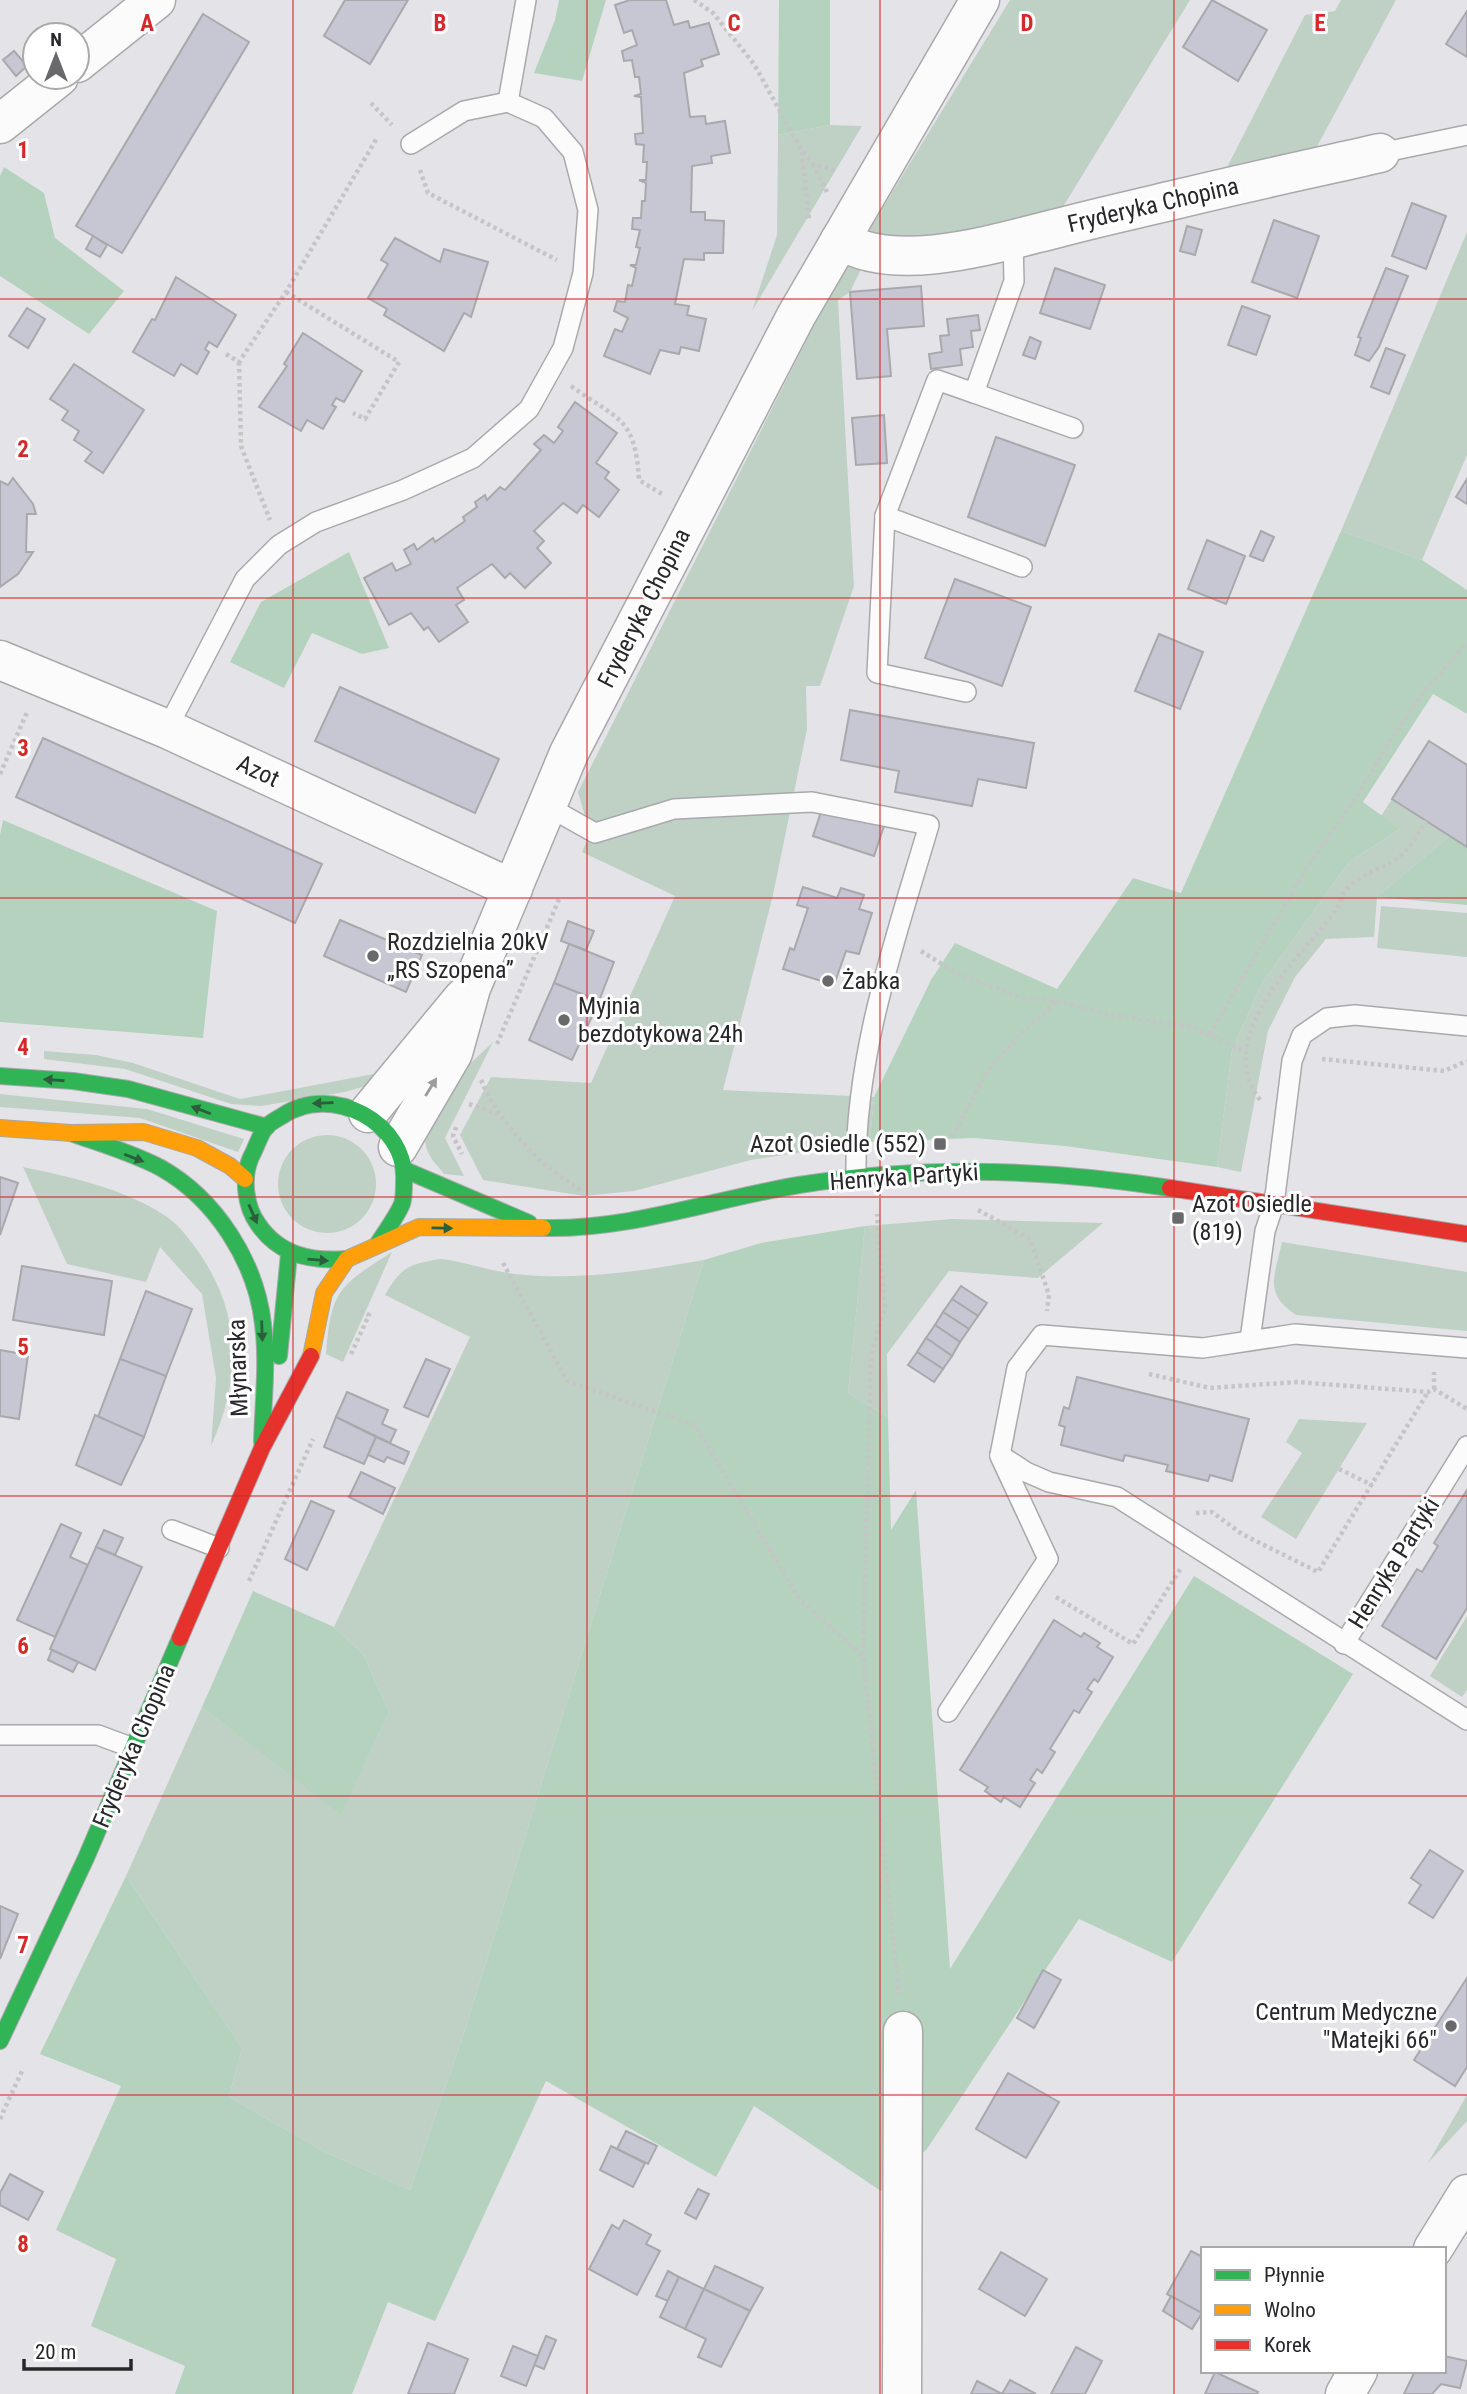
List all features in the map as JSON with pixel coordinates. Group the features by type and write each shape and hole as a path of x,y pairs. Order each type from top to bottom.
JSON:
{"main road":[{"path":"0,1076 71,1081 144,1092 211,1114 267,1127"},
{"path":"348,1259 318,1262 289,1254 271,1241 256,1223 248,1202 245,1179 251,1152 267,1127 289,1111 315,1103 342,1103 368,1113 385,1128 402,1159 538,1226"},
{"name":"Młynarska","path":"0,1128 71,1133 145,1132 197,1148 230,1166 245,1179"},
{"name":"Młynarska","path":"71,1133 149,1164 182,1183 229,1232 248,1268 263,1323 262,1448"},
{"name":"Fryderyka Chopina","path":"377,1245 395,1224 405,1198 402,1159"},
{"name":"Henryka Partyki","path":"538,1226 586,1229 638,1222 746,1195 856,1178 945,1173 1048,1173 1109,1179 1467,1234"},
{"name":"Fryderyka Chopina","path":"0,2041 86,1858 262,1448 309,1363 324,1293 348,1259 419,1227 538,1226"},
{"name":"Fryderyka Chopina","path":"262,1448 284,1334 289,1254"}],"street":[{"path":"91,52 156,0"},
{"name":"Fryderyka Chopina","path":"402,1159 453,1053 471,988 569,753 796,316 825,237 981,0"},
{"path":"0,124 41,91"},
{"name":"Fryderyka Chopina","path":"825,237 853,248 883,255 932,253 1013,241 1217,189 1380,153"},
{"name":"Azot","path":"0,660 167,729 513,890"},
{"name":"Fryderyka Chopina","path":"368,1113 471,988"},
{"path":"902,2394 903,2031"},
{"path":"1434,2247 1467,2194"},
{"path":"1345,2394 1357,2373"}],"lane":[{"path":"508,102 526,0"},
{"path":"167,729 245,579 279,545 316,522 403,490 473,458 529,409 563,348 583,273 588,210 573,152 544,118 508,102 464,111 411,144"},
{"name":"Fryderyka Chopina","path":"1380,153 1467,135"},
{"path":"974,393 1014,281 1013,241"},
{"path":"966,692 877,673 885,516 937,380 1073,428"},
{"path":"885,516 1022,567"},
{"path":"547,806 596,833 674,809 812,802 929,825 865,1052 855,1142 856,1178"},
{"path":"1250,1340 1265,1231 1274,1204 1292,1061 1302,1035 1327,1018 1355,1016 1467,1026"},
{"path":"948,1712 1048,1559 1000,1455 1017,1368 1042,1335 1203,1348 1295,1334 1467,1348"},
{"name":"Henryka Partyki","path":"1344,1644 1467,1446"},
{"name":"Henryka Partyki","path":"1000,1455 1026,1472 1049,1482 1117,1497 1467,1720"},
{"path":"172,1530 219,1548"},
{"path":"0,1735 98,1735 134,1748"}],"path":[{"path":"694,0 713,13 754,64 829,195"},
{"path":"279,545 241,446 239,362 286,292 377,138"},
{"path":"411,144 428,193 583,273"},
{"path":"802,151 825,237"},
{"path":"813,164 838,172"},
{"path":"286,292 399,362 365,419 353,413"},
{"path":"226,354 239,362"},
{"path":"551,371 623,422 631,431 637,447 639,480 672,501"},
{"path":"1210,1034 1304,872 1355,799 1394,735 1423,692 1467,643"},
{"path":"0,774 42,677"},
{"path":"1284,1127 1249,1086 1244,1051 1285,970 1338,909 1348,887 1400,856 1426,821"},
{"path":"496,1046 560,897"},
{"path":"897,935 958,974 1022,998 1058,1001 1112,1016 1192,1027 1244,1051"},
{"path":"945,1173 944,1150 988,1070 1025,1030 1058,1001"},
{"path":"1318,1059 1444,1072 1467,1061"},
{"path":"464,1111 485,1068"},
{"path":"480,1080 514,1135 561,1179 589,1195"},
{"path":"469,1104 499,1114"},
{"path":"458,1119 453,1136 464,1158"},
{"path":"877,1207 885,1307 872,1355 863,1656 903,2031"},
{"path":"973,1208 1030,1239 1049,1295 1042,1335"},
{"path":"499,1256 567,1381 695,1425 800,1600 863,1656"},
{"path":"1144,1373 1210,1388 1297,1382 1428,1392 1434,1389 1467,1409"},
{"path":"1193,1514 1213,1512 1242,1534 1318,1572 1428,1392"},
{"path":"1339,1469 1372,1485"},
{"path":"1048,1593 1133,1644 1179,1572"}],"green space":[{"path":"559,0 606,0 582,81 534,73 555,20"},
{"path":"779,0 830,0 830,125 778,135"},
{"path":"1010,0 1190,0 1061,210 928,239 878,234 850,292 838,300 854,586 820,686 806,686 807,729 773,895 723,1090 874,1097 870,1142 751,1160 634,1191 584,1196 483,1180 460,1135 491,1077 591,1083 675,896 582,852 590,833 578,792 831,292"},
{"path":"1341,0 1396,0 1314,152 1221,179 1305,15 1335,11"},
{"path":"830,125 862,126 752,311 777,235 778,135"},
{"path":"4,167 44,193 55,238 124,291 89,334 0,276 0,176"},
{"path":"1467,232 1467,455 1422,560 1341,531"},
{"path":"1341,531 1422,560 1467,590 1467,714 1433,694 1363,802 1400,829 1349,862 1262,983 1232,1050 1217,1167 1065,1146 974,1138 870,1142 874,1097 931,980 955,943 1057,989 1133,878 1181,893"},
{"path":"349,552 389,648 362,654 312,633 284,688 230,662 261,602"},
{"path":"1392,799 1450,836 1377,897 1374,937 1326,939 1295,977 1268,1031 1241,1172 1217,1167 1232,1050 1262,983 1349,862 1400,829 1381,816"},
{"path":"3,820 217,911 203,1038 0,1022 0,835"},
{"path":"1450,836 1467,847 1467,905 1377,897"},
{"path":"1381,906 1467,913 1467,957 1377,948"},
{"path":"493,1042 445,1138 464,1176 444,1174 428,1152 425,1137 428,1121 445,1091"},
{"path":"44,1051 96,1055 133,1063 240,1099 379,1073 366,1086 345,1092 261,1106 231,1104 125,1069 44,1059"},
{"path":"0,1094 147,1109 244,1139 238,1152 140,1118 0,1107"},
{"path":"327,1135 346,1138 362,1149 373,1165 376,1184 373,1203 362,1219 346,1230 327,1233 308,1230 292,1219 281,1203 278,1184 281,1165 292,1149 308,1138"},
{"path":"23,1167 96,1185 148,1206 175,1223 200,1254 224,1301 232,1348 228,1396 211,1446 216,1378 202,1294 160,1247 146,1282 67,1264"},
{"path":"952,1219 1103,1223 1038,1278 949,1271 887,1354 888,1417 848,1393 865,1226"},
{"path":"865,1226 848,1393 888,1417 891,1530 916,1490 950,1969 1194,1576 1353,1674 1172,1962 1079,1919 927,2149 881,2191 754,2106 716,2177 546,2081 435,2321 388,2302 352,2394 175,2394 185,2366 91,2326 116,2259 56,2230 121,2086 40,2054 126,1876 242,2048 229,2097 325,2152 410,2190 465,2030 704,1260 761,1243"},
{"path":"1282,1242 1467,1272 1467,1331 1296,1315 1279,1299 1275,1291 1275,1274"},
{"path":"392,1252 343,1362 326,1354 331,1316 341,1292 360,1273"},
{"path":"441,1259 496,1271 539,1276 586,1276 704,1260 465,2030 410,2190 325,2152 229,2097 242,2048 126,1876 202,1707 341,1814 389,1712 363,1654 334,1627 470,1337 385,1295 396,1278 407,1268"},
{"path":"1299,1419 1367,1423 1296,1539 1261,1517 1302,1453 1286,1442"},
{"path":"253,1591 334,1627 363,1654 389,1712 341,1815 202,1707"},
{"path":"1467,1616 1467,1690 1462,1697 1430,1676"},
{"path":"1467,2095 1467,2121 1428,2163"}],"building":[{"path":"345,0 408,0 370,64 324,36"},
{"path":"630,0 666,0 674,25 688,21 690,28 709,23 719,54 701,60 703,66 684,73 690,117 705,116 706,124 725,121 730,153 711,156 712,163 692,166 691,212 705,212 705,220 724,221 723,253 704,253 704,260 684,259 675,304 689,306 687,315 706,319 699,351 681,347 679,354 660,350 650,374 604,356 615,329 622,332 628,318 614,311 617,301 625,302 628,285 632,286 636,268 630,265 636,265 640,248 636,247 640,230 632,229 633,218 641,218 642,201 645,201 646,183 639,180 646,180 647,162 643,162 644,145 636,144 635,134 643,133 641,97 634,96 641,94 639,77 635,77 632,60 624,61 622,51 637,45 632,30 624,33 615,5"},
{"path":"1212,0 1267,30 1238,81 1183,47"},
{"path":"1467,11 1467,57 1446,44"},
{"path":"203,14 249,42 122,253 76,226"},
{"path":"14,51 21,59 21,71 16,76 3,60"},
{"path":"1412,203 1446,216 1426,269 1392,256"},
{"path":"1274,220 1319,236 1297,298 1252,282"},
{"path":"1187,226 1202,230 1195,255 1180,251"},
{"path":"93,236 107,245 100,257 86,249"},
{"path":"395,238 440,262 444,249 488,262 471,317 464,313 444,351 384,315 387,309 368,298 388,264 381,260"},
{"path":"1055,268 1105,285 1090,329 1040,313"},
{"path":"1386,268 1408,276 1379,347 1369,361 1355,355 1361,338 1358,337"},
{"path":"176,277 236,315 217,347 209,342 205,349 209,352 197,374 181,364 174,376 133,352 152,319 155,320"},
{"path":"921,286 924,326 887,329 891,376 857,379 850,292"},
{"path":"1242,306 1270,316 1256,355 1228,345"},
{"path":"27,308 45,319 28,348 9,336"},
{"path":"978,315 980,330 971,331 973,347 960,349 962,365 931,369 929,354 942,352 940,336 949,335 947,319"},
{"path":"303,333 362,371 344,402 336,398 332,405 336,407 323,429 307,420 301,431 259,407 287,366 284,364"},
{"path":"1030,337 1041,342 1035,359 1023,355"},
{"path":"1386,348 1405,355 1389,394 1371,387"},
{"path":"74,364 144,410 103,473 85,461 92,452 74,440 79,431 62,420 68,411 50,399"},
{"path":"575,402 617,433 596,463 609,472 605,478 619,490 599,517 583,505 577,513 563,503 534,531 544,541 537,548 551,563 525,588 510,573 505,578 492,564 457,588 464,600 456,605 468,622 439,642 428,627 424,630 411,613 389,625 364,578 392,563 396,571 411,564 404,550 414,544 417,550 433,538 435,542 465,521 463,517 477,507 475,502 485,495 487,500 500,487 505,490 541,450 534,444 544,435 554,443 563,431 558,427"},
{"path":"884,415 887,463 856,465 852,418"},
{"path":"996,437 1075,465 1045,546 968,517"},
{"path":"13,478 33,504 36,514 27,514 26,552 33,552 18,574 0,587 0,481 8,485"},
{"path":"1467,479 1467,504 1456,497"},
{"path":"1261,531 1274,537 1263,561 1250,556"},
{"path":"1207,540 1245,556 1226,604 1188,589"},
{"path":"955,579 1031,607 1002,686 925,658"},
{"path":"1159,634 1203,652 1180,709 1135,691"},
{"path":"340,687 499,759 475,813 315,741"},
{"path":"850,710 1034,743 1026,788 978,779 972,806 895,792 899,771 841,760"},
{"path":"43,738 322,864 295,923 16,797"},
{"path":"1429,741 1467,765 1467,847 1392,799"},
{"path":"823,806 884,826 874,856 813,836"},
{"path":"803,887 837,898 841,888 864,895 859,909 872,913 859,954 846,951 834,985 783,969 790,948 794,950 808,908 797,905"},
{"name":"Rozdzielnia 20kV „RS Szopena”","path":"340,920 422,955 406,992 324,956"},
{"path":"568,921 594,931 586,950 561,941"},
{"path":"569,944 614,962 599,1001 554,983"},
{"name":"Myjnia bezdotykowa 24h","path":"554,983 599,1001 572,1060 529,1040"},
{"path":"0,1177 18,1183 0,1235"},
{"path":"22,1266 112,1281 104,1335 13,1320"},
{"path":"961,1286 987,1303 978,1316 952,1299"},
{"path":"146,1291 192,1309 166,1376 120,1359"},
{"path":"952,1299 978,1316 969,1329 943,1312"},
{"path":"943,1312 969,1329 960,1342 935,1325"},
{"path":"935,1325 960,1342 952,1356 926,1338"},
{"path":"926,1338 952,1356 943,1369 917,1352"},
{"path":"0,1350 28,1355 19,1419 0,1416"},
{"path":"917,1352 943,1369 934,1382 908,1365"},
{"path":"120,1359 166,1376 144,1437 98,1417"},
{"path":"426,1359 450,1369 428,1417 404,1407"},
{"path":"1077,1377 1249,1419 1232,1481 1210,1475 1208,1481 1166,1471 1168,1465 1125,1455 1123,1461 1061,1445 1065,1427 1059,1425 1064,1407 1069,1409"},
{"path":"347,1392 388,1410 382,1424 396,1430 390,1443 336,1417"},
{"path":"95,1415 144,1437 121,1485 76,1465"},
{"path":"336,1417 376,1437 364,1464 324,1447"},
{"path":"376,1437 409,1452 404,1464 387,1457 384,1462 368,1455"},
{"path":"361,1472 395,1488 383,1514 349,1497"},
{"path":"1467,1490 1467,1608 1436,1659 1382,1626 1417,1569 1422,1572 1438,1546 1434,1543"},
{"path":"311,1501 334,1511 307,1570 285,1559"},
{"path":"61,1524 81,1533 70,1557 88,1565 55,1637 17,1620"},
{"path":"104,1530 123,1538 115,1555 96,1547"},
{"path":"96,1547 142,1567 95,1670 50,1649"},
{"path":"1054,1620 1081,1637 1084,1633 1100,1643 1097,1647 1113,1657 1098,1682 1094,1679 1087,1689 1092,1692 1079,1713 1074,1710 1050,1749 1055,1752 1042,1773 1037,1769 1030,1780 1035,1783 1020,1807 1004,1797 1001,1802 985,1791 988,1787 960,1770"},
{"path":"52,1650 78,1662 73,1672 48,1660"},
{"path":"1430,1850 1463,1871 1433,1918 1409,1903 1421,1885 1411,1878"},
{"path":"0,1906 18,1914 0,1959"},
{"path":"1043,1970 1061,1980 1034,2028 1017,2018"},
{"name":"Centrum Medyczne \"Matejki 66\"","path":"1467,1978 1467,2067 1455,2086 1414,2060"},
{"path":"1008,2073 1059,2102 1026,2158 976,2129"},
{"path":"626,2131 657,2146 648,2164 617,2149"},
{"path":"611,2146 645,2163 633,2187 600,2170"},
{"path":"10,2174 43,2192 28,2220 0,2205 0,2193"},
{"path":"698,2189 709,2194 696,2219 685,2213"},
{"path":"624,2220 651,2235 646,2244 660,2251 637,2295 589,2269 612,2225 619,2229"},
{"path":"1191,2251 1201,2256 1201,2313 1167,2294"},
{"path":"1001,2252 1047,2279 1025,2316 979,2289"},
{"path":"715,2266 763,2288 750,2311 704,2289"},
{"path":"668,2271 679,2277 668,2301 656,2296"},
{"path":"679,2277 704,2289 685,2329 660,2317"},
{"path":"704,2289 750,2311 721,2367 698,2357 706,2339 685,2329"},
{"path":"1171,2296 1201,2315 1192,2329 1163,2311"},
{"path":"546,2336 556,2340 544,2369 534,2365"},
{"path":"428,2343 468,2359 454,2394 408,2394"},
{"path":"513,2346 538,2356 526,2386 501,2376"},
{"path":"1076,2347 1102,2361 1085,2394 1051,2394"},
{"path":"1446,2356 1467,2361 1460,2388 1441,2384 1432,2394 1404,2394 1414,2373 1446,2373"},
{"path":"1215,2373 1258,2392 1257,2394 1205,2394"},
{"path":"1010,2380 1036,2394 1002,2394"},
{"path":"977,2381 1002,2394 971,2394"}],"traffic: fast":[{"path":"0,1076 73,1081 128,1089 267,1127"},
{"path":"347,1259 321,1259 286,1249 266,1235 250,1209 246,1173 261,1135 271,1123 301,1107 322,1104 343,1106 363,1114 380,1126 394,1142 402,1161 403,1199 397,1214 377,1245"},
{"path":"71,1133 161,1168 199,1197 230,1234 252,1278 263,1324 265,1368 262,1442"},
{"path":"405,1170 529,1223"},
{"path":"543,1228 608,1224 799,1185 891,1174 1031,1173 1170,1188"},
{"path":"279,1356 289,1254"},
{"path":"0,2041 86,1858 180,1638"}],"traffic: slow":[{"path":"0,1128 71,1133 144,1132 197,1148 230,1166 245,1179"},
{"path":"311,1356 324,1293 347,1259 419,1227 543,1228"}],"traffic: jam":[{"path":"1170,1188 1467,1234"},
{"path":"180,1638 262,1448 311,1356"}],"place":[{"name":"Rozdzielnia 20kV „RS Szopena”","path":"373,956"},
{"name":"Żabka","path":"828,981"},
{"name":"Myjnia bezdotykowa 24h","path":"564,1020"},
{"name":"Azot Osiedle (552)","path":"940,1144"},
{"name":"Azot Osiedle (819)","path":"1178,1218"},
{"name":"Centrum Medyczne \"Matejki 66\"","path":"1451,2026"}]}
